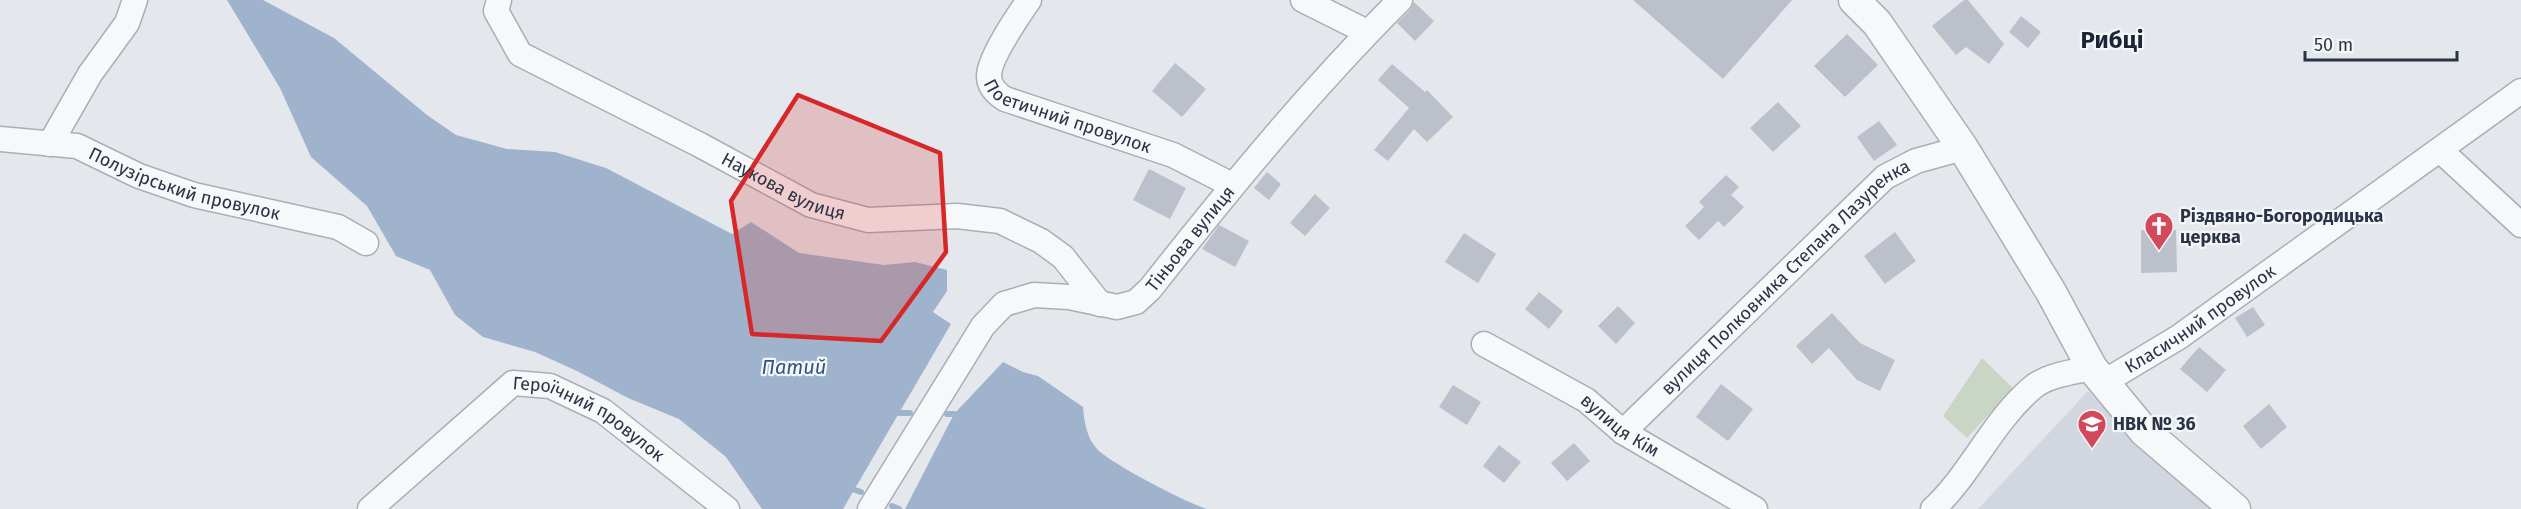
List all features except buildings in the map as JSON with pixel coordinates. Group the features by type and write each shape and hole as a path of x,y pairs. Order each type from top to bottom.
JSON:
{"street":[{"path":"50,144 90,74 127,23 135,0"},
{"name":"Наукова вулиця","path":"499,0 496,11 520,54 700,145 811,205 868,220 957,216 1000,221 1041,241 1063,257 1083,286 1100,304"},
{"name":"Поетичний провулок","path":"1029,0 1005,38 989,75 991,85 997,94 1005,99 1173,155 1232,186"},
{"path":"1303,0 1367,32"},
{"name":"Тіньова вулиця","path":"870,509 983,326 1004,304 1034,294 1070,297 1117,307 1136,302 1150,289 1232,186 1367,32 1400,0"},
{"path":"1854,0 1877,24 1963,148 2051,292 2097,374 2144,431 2235,509"},
{"name":"Класичний провулок","path":"1933,509 1948,495 1993,432 2033,387 2061,374 2114,376 2179,337 2521,91"},
{"name":"Полузірський провулок","path":"0,139 77,146 139,176 194,195 338,227 366,243"},
{"name":"вулиця Полковника Степана Лазуренка","path":"1623,432 1885,177 1916,160 1963,148"},
{"path":"2440,150 2521,225"},
{"name":"вулиця Кім","path":"1484,344 1586,400 1623,432 1755,509"},
{"name":"Героїчний провулок","path":"370,509 513,383 550,386 603,411 727,509"}],"highlighted area":[{"path":"798,95 940,153 946,252 881,341 752,334 731,201"}],"shaded area":[{"name":"НВК № 36","path":"2088,391 2213,509 1978,509"}],"green space":[{"path":"1982,358 2013,388 1967,438 1943,416"}],"water":[{"name":"Патий","path":"227,0 263,0 334,38 427,115 456,135 507,149 555,152 606,168 732,234 751,222 799,253 884,265 915,262 947,270 947,291 933,312 951,324 843,509 762,509 726,457 679,419 628,398 535,352 483,337 455,315 430,270 396,256 367,206 311,157 280,88"},
{"path":"1003,362 1023,372 1038,376 1083,407 1089,436 1094,446 1106,457 1183,499 1207,509 905,509 954,414"}],"waterway":[{"path":"899,413 910,413"},
{"path":"947,414 954,414"},
{"path":"855,490 861,492"},
{"path":"892,506 899,509"}],"place":[{"name":"Різдвяно-Богородицька церква","path":"2159,252"},
{"name":"НВК № 36","path":"2092,450"}],"district":[{"name":"Рибці","path":"2112,40"}]}
